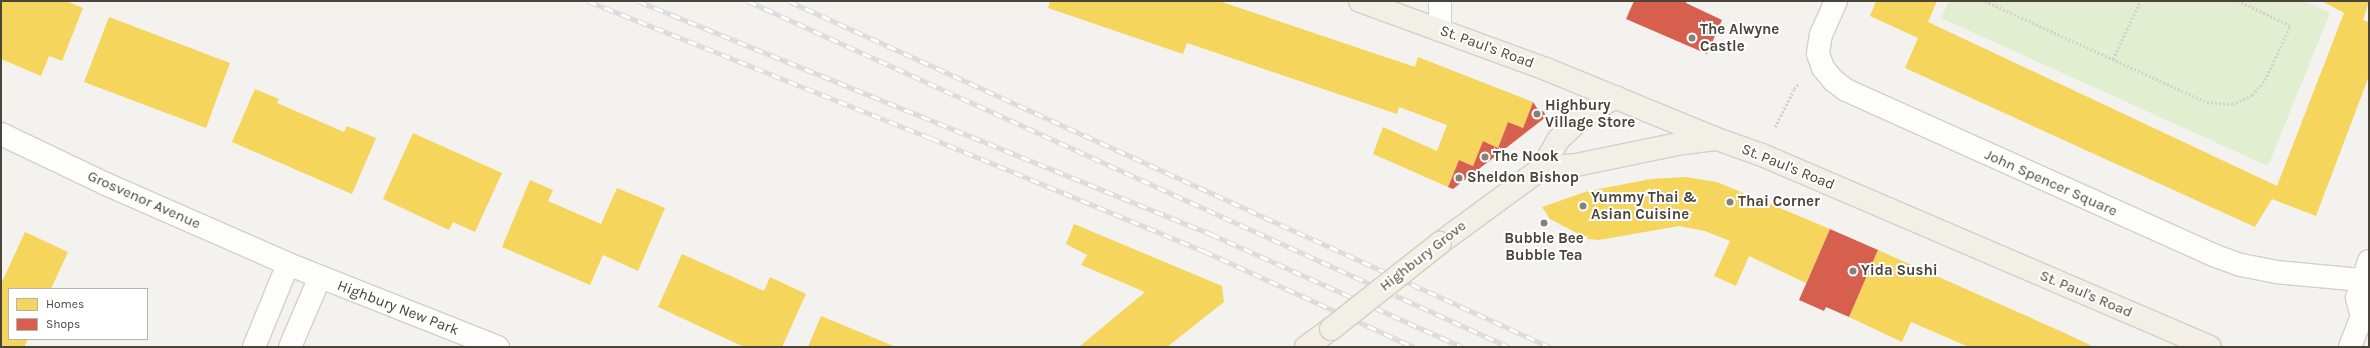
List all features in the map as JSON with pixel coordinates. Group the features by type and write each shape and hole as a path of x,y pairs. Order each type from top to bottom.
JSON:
{"main road":[{"name":"St. Paul's Road","path":"1360,1 1440,30 1616,97 1717,138 1762,154 2210,347"},
{"name":"Highbury Grove","path":"1306,347 1440,243 1542,168 1558,140 1584,116 1616,97"},
{"path":"1542,168 1576,165 1683,143 1717,138"}],"street":[{"path":"1440,1 1440,30"},
{"path":"1823,68 1818,54 1821,34 1836,1"},
{"name":"John Spencer Square","path":"1823,68 1833,80 1846,90 2213,255 2241,265 2276,272 2363,280"},
{"name":"Grosvenor Avenue","path":"1,134 106,184 288,264"},
{"path":"254,347 288,264"},
{"name":"Highbury New Park","path":"288,264 498,347"},
{"name":"Highbury New Park","path":"290,347 320,277"},
{"path":"2350,347 2362,316 2363,280"}],"path":[{"path":"1985,1 2207,102 2232,104 2252,95 2265,80 2290,26 2238,1"},
{"path":"2113,59 2140,1"},
{"path":"1762,154 1794,89 1806,76 1823,68"}],"green space":[{"path":"1949,1 2305,1 2330,13 2268,166 1941,18"}],"building: Homes":[{"path":"1,1 66,1 83,8 62,61 49,56 41,76 1,59"},
{"path":"1050,1 1219,1 1415,67 1418,57 1533,102 1523,128 1508,122 1498,148 1483,141 1473,166 1459,160 1448,187 1373,154 1383,127 1437,151 1447,125 1399,107 1397,114 1187,43 1183,54 1048,8"},
{"path":"1876,1 1937,1 1928,22 2277,186 2344,13 2322,1 2369,1 2363,20 2369,22 2369,76 2316,216 2272,199 2255,227 1905,68 1918,38 1870,16"},
{"path":"109,17 230,63 206,128 84,82"},
{"path":"255,89 279,99 277,103 344,132 347,126 376,138 352,194 232,142"},
{"path":"413,133 502,173 475,232 453,222 449,230 383,199"},
{"path":"1685,177 1717,182 1830,229 1806,283 1749,256 1736,286 1714,276 1730,241 1705,231 1679,226 1599,240 1588,239 1550,219 1542,207 1588,191 1651,179"},
{"path":"530,180 553,190 548,201 601,224 617,188 665,208 638,271 603,255 590,285 502,247"},
{"path":"1074,224 1222,286 1224,302 1167,347 1079,347 1145,292 1081,265 1087,255 1066,244"},
{"path":"25,232 68,252 51,288 8,288 8,340 28,340 24,347 1,347 1,284"},
{"path":"1878,250 2094,347 1969,347 1911,322 1902,342 1849,317"},
{"path":"682,254 764,291 770,277 806,294 782,347 744,347 658,307"},
{"path":"821,316 896,347 808,347"}],"building: Shops":[{"name":"The Alwyne Castle","path":"1634,1 1687,1 1686,3 1722,20 1707,54 1626,19"},
{"path":"1533,102 1537,108 1544,112 1546,117 1453,189 1448,187 1459,160 1473,166 1483,141 1498,148 1508,122 1523,128"},
{"path":"1830,229 1878,250 1849,317 1826,307 1824,311 1799,300"}],"railway":[{"path":"588,1 931,138 1204,251 1414,347"},
{"path":"638,1 1211,234 1463,347"},
{"path":"748,1 1509,347"},
{"path":"789,1 1550,347"}],"place":[{"name":"The Alwyne Castle","path":"1692,38"},
{"name":"Highbury Village Store","path":"1537,114"},
{"name":"The Nook","path":"1485,157"},
{"name":"Sheldon Bishop","path":"1459,178"},
{"name":"Thai Corner","path":"1730,202"},
{"name":"Yummy Thai & Asian Cuisine","path":"1583,206"},
{"name":"Bubble Bee Bubble Tea","path":"1544,223"},
{"name":"Yida Sushi","path":"1853,271"}]}
